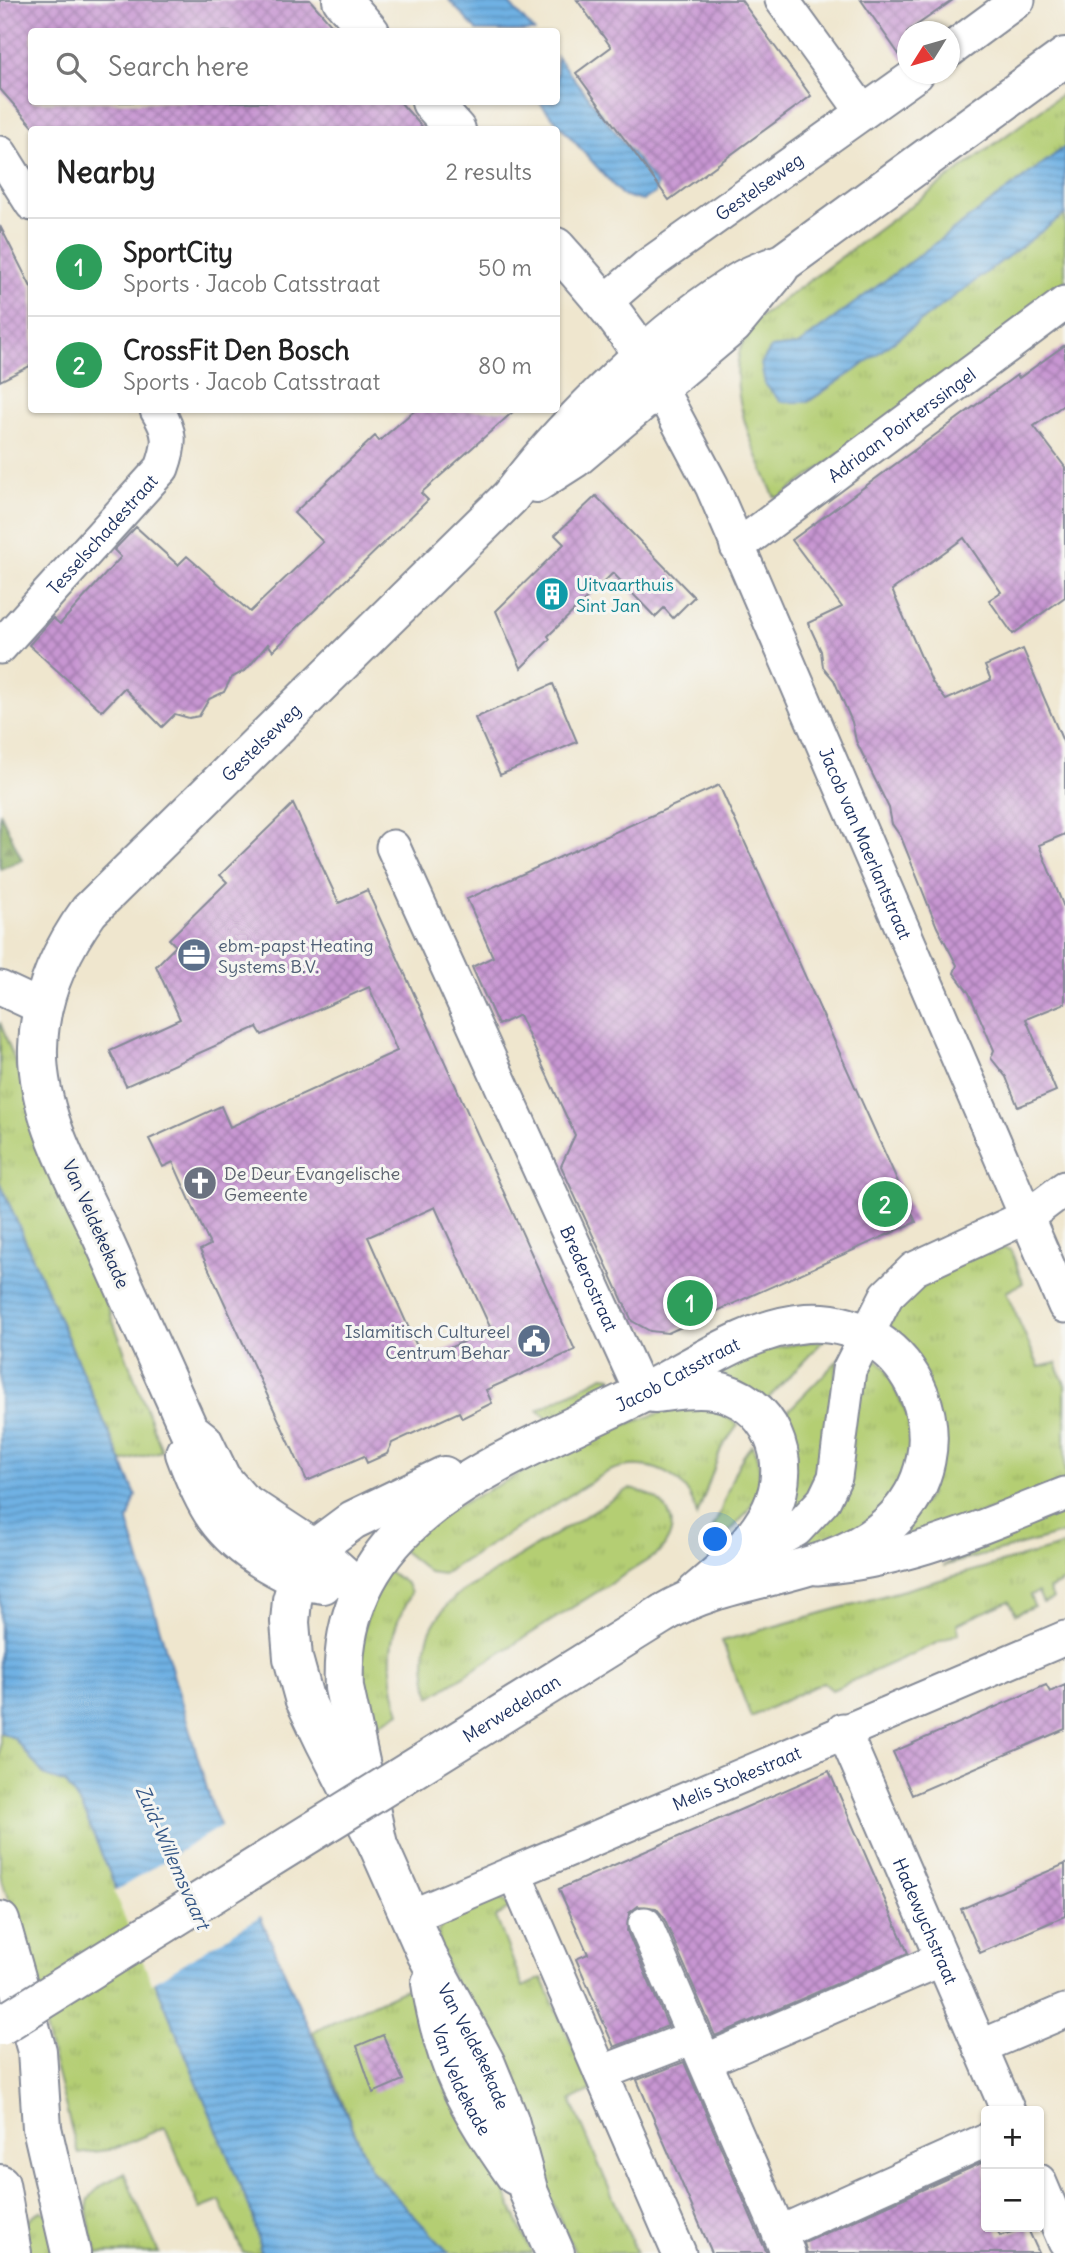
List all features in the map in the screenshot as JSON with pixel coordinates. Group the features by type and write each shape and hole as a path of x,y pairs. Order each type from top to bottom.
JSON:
{"main road":[{"path":"342,0 366,28"},
{"name":"Gestelseweg","path":"43,1008 62,952 89,911 510,497 544,451 652,371 683,322 745,278 784,262 1065,57"},
{"path":"434,105 452,126"},
{"path":"560,252 604,303 652,371"},
{"name":"Van Veldekekade","path":"43,1008 38,1049 47,1109 78,1186 190,1430 185,1453 206,1505 218,1524 243,1547 306,1565 360,1590"},
{"name":"Jacob Catsstraat","path":"360,1590 383,1551 419,1514 496,1463 642,1394 766,1331 808,1323 837,1324 867,1336 900,1362 920,1395 928,1419 929,1437 924,1471 911,1499 878,1533 845,1552 801,1569"},
{"path":"642,1394 699,1389 728,1394 754,1410 774,1434 782,1463 778,1493 757,1533 728,1566 678,1605"},
{"name":"Jacob Catsstraat","path":"306,1565 353,1520 438,1477 496,1463"},
{"path":"306,1565 290,1622 298,1678 325,1742 378,1845 410,1917"},
{"name":"Merwedelaan","path":"0,2026 678,1605 801,1569"},
{"path":"360,1590 345,1652 344,1688 378,1845"},
{"name":"Van Veldekade","path":"410,1917 426,1952 442,2045 454,2079 484,2131 529,2193 555,2253"},
{"path":"0,1922 37,2051 42,2128 71,2253"},
{"path":"0,2184 12,2253"}],"street":[{"path":"782,0 863,112"},
{"path":"960,43 1018,0"},
{"name":"Gestelseweg","path":"604,303 647,266 903,84"},
{"path":"0,153 28,198"},
{"name":"Adriaan Poirterssingel","path":"737,547 1065,303"},
{"name":"Jacob van Maerlantstraat","path":"652,371 712,486 1065,1306"},
{"name":"Tesselschadestraat","path":"0,647 162,468 170,446 164,421 159,413"},
{"name":"Brederostraat","path":"394,847 642,1394"},
{"path":"0,988 43,1008"},
{"path":"728,1566 796,1530 824,1500 835,1477 846,1381 887,1294 914,1269 1028,1216 1065,1188"},
{"name":"Merwedelaan","path":"801,1569 865,1564 931,1547 1065,1494"},
{"name":"Melis Stokestraat","path":"410,1917 515,1875 843,1730 1065,1637"},
{"name":"Hadewychstraat","path":"843,1730 1006,2106"},
{"path":"515,1875 679,2253"},
{"path":"645,1924 783,2243 981,2143"},
{"path":"601,2073 699,2049 942,1959"},
{"path":"980,2047 1065,2011"},
{"path":"1044,2193 1065,2242"}],"green space":[{"path":"1065,92 1065,147 798,345 771,348 808,402 854,371 1065,214 1065,291 779,498 774,496 746,427 738,390 739,354 752,323"},
{"path":"0,812 22,860 0,869"},
{"path":"0,1022 162,1451 122,1462 0,1183"},
{"path":"995,1246 1011,1250 1023,1283 1006,1292 1039,1367 1056,1363 1065,1385 1065,1482 902,1544 898,1532 930,1495 884,1330 912,1285"},
{"path":"825,1339 763,1404 709,1366 745,1353"},
{"path":"871,1353 886,1369 915,1432 904,1488 844,1541 789,1552"},
{"path":"838,1360 822,1473 798,1513 788,1504 778,1421"},
{"path":"603,1376 612,1377 610,1391 549,1420 538,1410"},
{"path":"698,1406 720,1412 738,1425 721,1449 697,1516 685,1489 675,1479 652,1468 624,1467 609,1471 443,1574 429,1572 399,1548 428,1521 595,1435 663,1412"},
{"path":"752,1445 760,1478 757,1493 742,1518 707,1551 701,1546 717,1521 736,1469"},
{"path":"629,1489 653,1497 668,1512 671,1531 659,1553 430,1697 425,1667 427,1642 437,1619 457,1595"},
{"path":"1065,1511 1065,1533 943,1566 1016,1530"},
{"path":"1065,1545 1065,1581 1049,1589 1053,1599 1043,1603 1038,1592 1030,1595 1034,1606 1016,1614 1009,1601 957,1624 959,1633 832,1690 823,1682 751,1717 722,1641"},
{"path":"384,1568 407,1584 411,1592 397,1623 392,1644 392,1679 400,1712 363,1734 354,1656"},
{"path":"0,1732 14,1738 45,1776 66,1783 82,1807 253,2216 261,2253 243,2253 220,2201 200,2209 165,2127 114,2149 78,2154 24,1948 0,1874"},
{"path":"498,1896 511,1907 496,1917 523,1987 542,1978 592,2090 571,2100 637,2253 575,2253 440,1950 438,1932 447,1918"},
{"path":"414,1985 532,2253 449,2253 371,2170 313,2032"},
{"path":"124,2173 159,2253 96,2253 88,2204 98,2189"},
{"path":"41,2211 50,2215 58,2253 20,2253 23,2228 29,2218"}],"water":[{"path":"449,0 506,0 531,28 474,28"},
{"path":"560,61 657,185 655,193 642,201 622,195 542,105 560,105"},
{"path":"1065,147 1065,214 854,371 807,402 781,402 765,384 761,364 771,348 798,345"},
{"name":"Zuid-Willemsvaart","path":"0,1183 136,1495 128,1521 213,1809 371,2170 449,2253 261,2253 253,2216 82,1807 66,1783 45,1776 14,1738 0,1732"}],"pier":[{"path":"224,1824 264,1914 152,1983 114,1892"}],"building":[{"path":"0,0 310,0 334,28 28,28 28,105 403,105 421,126 32,126 0,89"},
{"path":"577,0 741,0 811,96 669,200 576,73 611,47"},
{"path":"861,0 953,0 923,21 897,21 897,51"},
{"path":"0,226 28,281 28,367 0,381"},
{"path":"1065,345 1065,404 1034,426 1065,467 1065,597 1013,634 989,600 1001,592 964,538 892,590 932,682 946,700 991,680 985,666 1023,649 1065,746 1065,834 1039,845 1065,910 1065,1003 1026,1019 1056,1091 1018,1107 1006,1077 991,1058 994,1050 969,993 954,973 957,965 937,927 901,837 892,824 889,808 856,741 852,722 834,680 823,667 821,651 808,623 842,607 792,540 1017,375 1019,378"},
{"path":"412,413 512,413 421,493 428,500 273,651 268,644 246,670 231,678 224,692 209,699 199,716 189,718 175,714 162,727 124,688 102,711 29,645 53,618 60,624 121,557 114,550 136,527 178,565 187,556 250,612 323,542 294,513 375,436 379,441"},
{"name":"Uitvaarthuis Sint Jan","path":"596,496 694,597 673,618 664,608 655,617 613,573 548,636 550,639 521,668 496,611 564,544 555,535"},
{"path":"553,684 577,742 500,775 475,718"},
{"path":"719,785 916,1222 668,1333 650,1331 632,1321 561,1166 575,1135 519,1015 498,1025 472,967 493,957 467,899"},
{"path":"293,804 339,903 367,890 575,1350 486,1390 492,1403 462,1418 459,1412 392,1443 387,1454 367,1463 364,1456 307,1481 200,1250 210,1245 173,1162 163,1167 149,1139 221,1106 230,1127 397,1051 369,987 262,1035 257,1027 126,1086 110,1051 180,1019 156,966 176,946 169,939 227,882 220,875","holes":["435,1207 491,1329 423,1360 368,1237"]},
{"path":"1046,1685 1050,1692 1065,1685 1065,1729 912,1795 893,1752"},
{"path":"829,1771 908,1953 715,2036 663,1916 656,1908 638,1906 629,1913 627,1931 668,2026 614,2047 576,1959 588,1954 559,1889"},
{"path":"1065,1864 1065,1916 980,1953 961,1909"},
{"path":"383,2035 403,2080 373,2093 357,2046"},
{"path":"684,2062 767,2253 712,2253 637,2080"},
{"path":"981,2163 981,2232 998,2232 1000,2236 1012,2232 1029,2232 1039,2253 807,2253 804,2243"}],"place":[{"name":"Uitvaarthuis Sint Jan","path":"552,594"},
{"name":"ebm-papst Heating Systems B.V.","path":"194,955"},
{"name":"De Deur Evangelische Gemeente","path":"200,1183"},
{"name":"CrossFit Den Bosch","path":"885,1204"},
{"name":"SportCity","path":"690,1303"},
{"name":"Islamitisch Cultureel Centrum Behar","path":"534,1341"}]}
